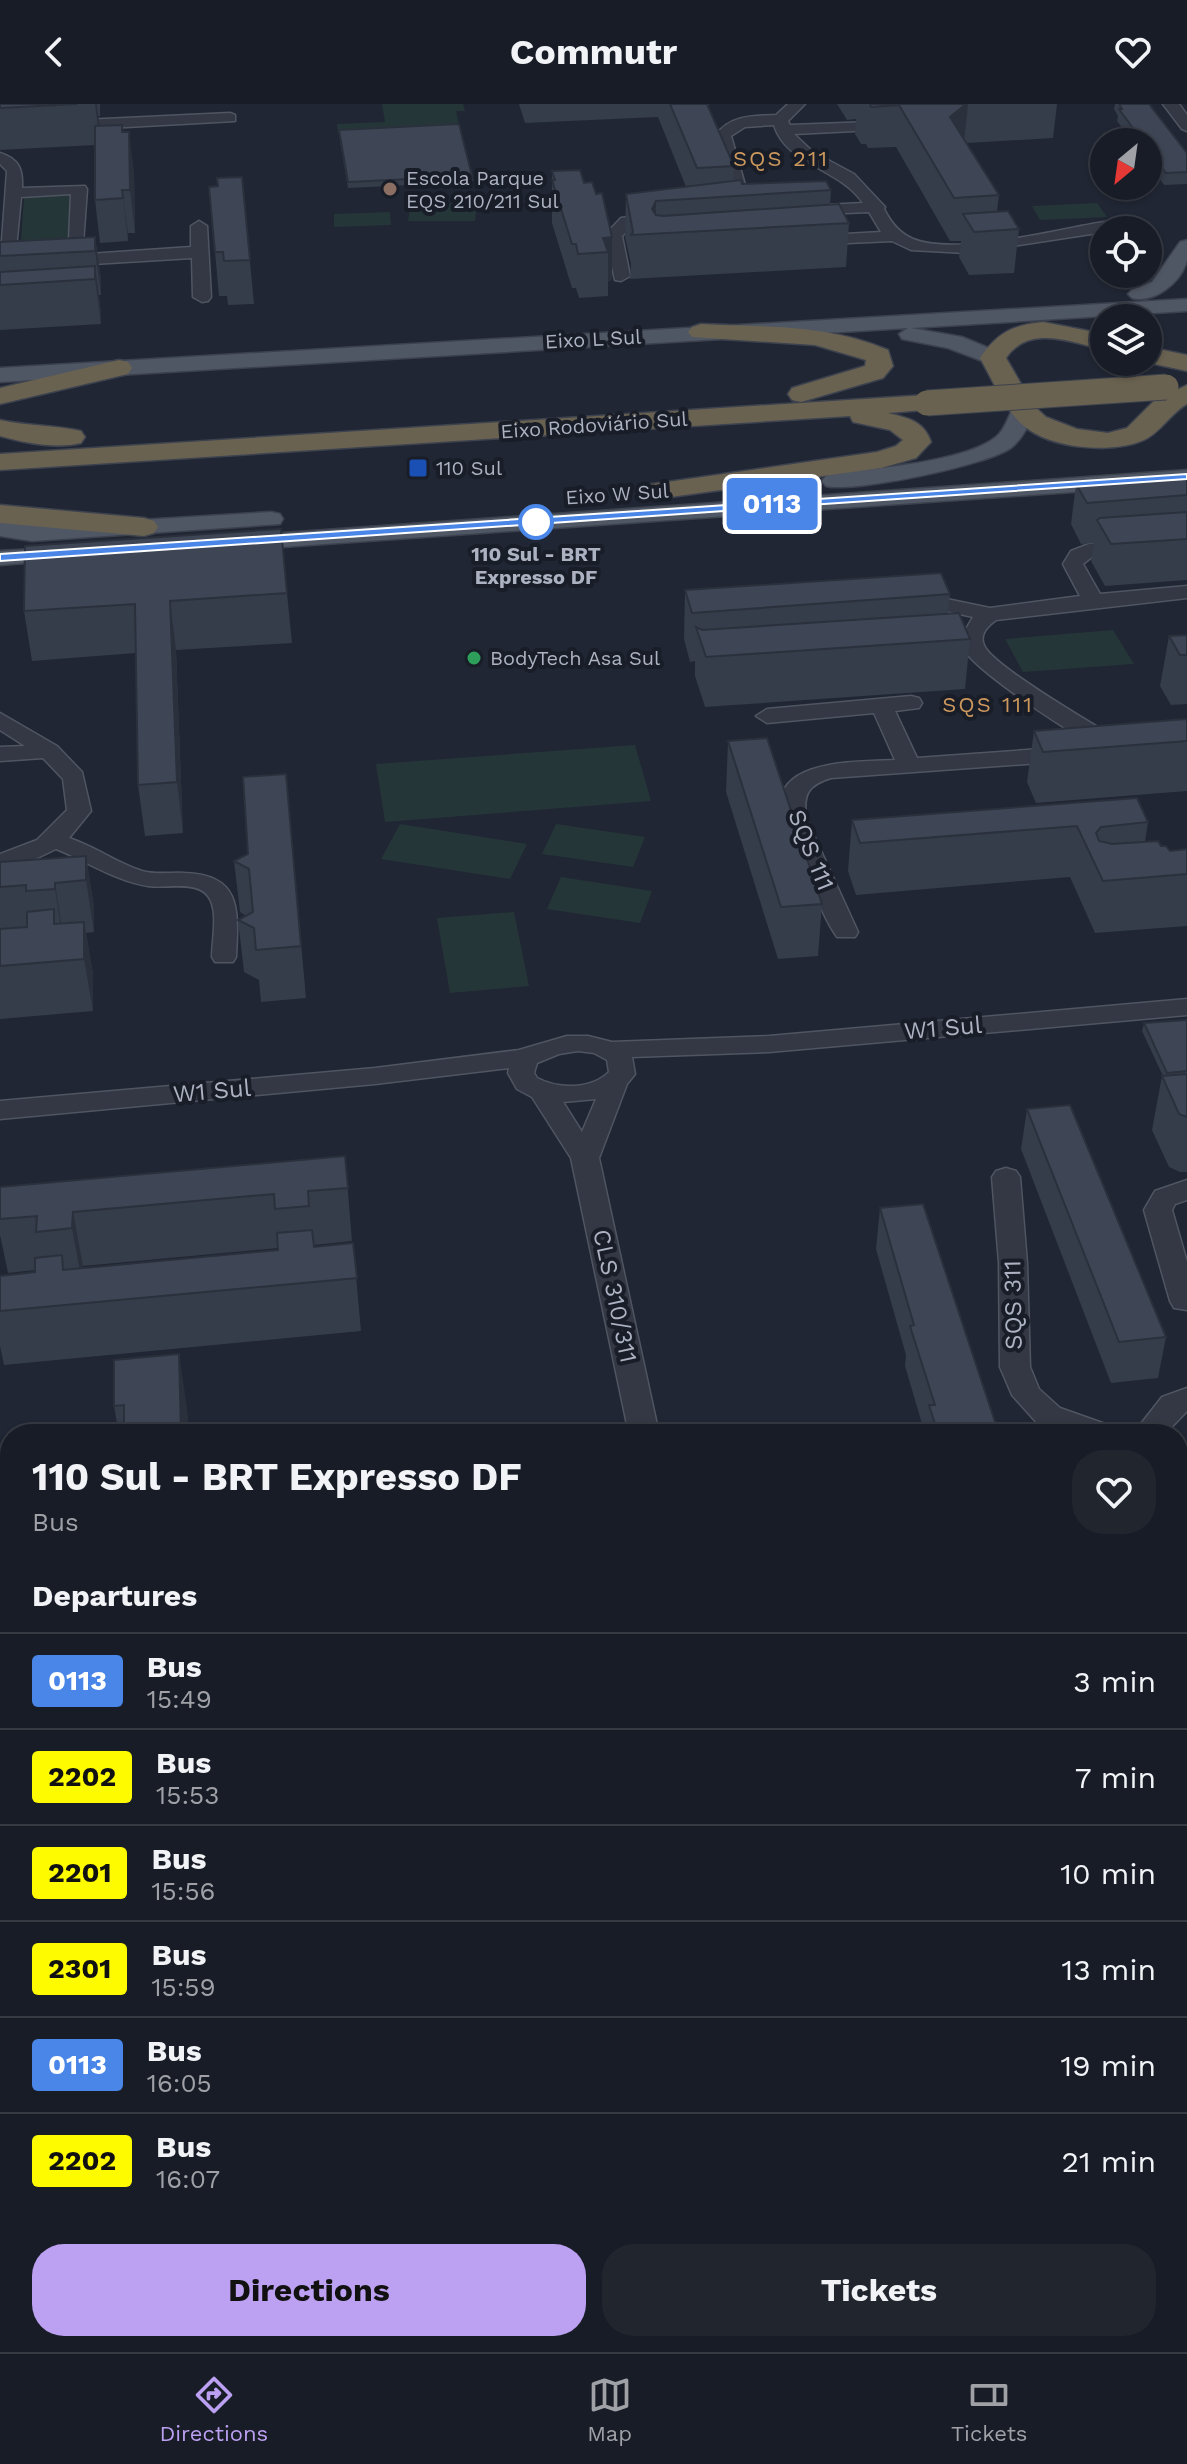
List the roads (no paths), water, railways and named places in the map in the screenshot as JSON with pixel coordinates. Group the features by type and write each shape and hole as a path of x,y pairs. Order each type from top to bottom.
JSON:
{"highway":[{"path":"1090,338 1073,333 1034,331 1005,339 993,358 1023,410 1036,423 1072,437 1108,441 1137,434 1163,407 1169,379 1187,363"},
{"path":"701,332 832,340 864,348 879,356 880,366 874,372 799,395"},
{"path":"0,396 119,368"},
{"name":"Eixo Rodoviário Sul","path":"0,462 79,448 799,395 924,395 1169,379 1187,370"},
{"name":"Eixo Rodoviário Sul","path":"0,444 79,448 828,410 924,395"},
{"path":"656,491 881,460 906,452 917,442 914,432 899,424 828,410"},
{"path":"0,428 79,448"},
{"path":"0,475 79,448"},
{"path":"0,514 144,527"}],"main road":[{"path":"1139,294 1160,286 1187,246"},
{"name":"Eixo L Sul","path":"0,360 1187,291"},
{"name":"Eixo L Sul","path":"0,375 1187,305"},
{"path":"758,328 934,337 993,358"},
{"path":"0,384 63,371"},
{"path":"834,481 942,462 990,449 1003,444 1016,427 1023,410"},
{"name":"Eixo W Sul","path":"0,536 1187,458"},
{"name":"Eixo W Sul","path":"0,558 1187,477"},
{"path":"0,529 60,532"}],"street":[{"path":"782,125 797,104"},
{"path":"1171,104 1187,126"},
{"path":"0,129 230,118"},
{"path":"737,185 723,136 727,130 746,121 782,125 910,123"},
{"path":"782,125 804,153 865,191 893,236"},
{"path":"0,158 10,163 15,171 8,198 3,265 199,252"},
{"path":"77,240 80,171"},
{"path":"8,198 79,189"},
{"path":"783,212 877,207"},
{"path":"621,276 613,235 618,227 642,219 673,217"},
{"path":"199,226 202,297"},
{"path":"785,243 893,236 928,247 990,247 1015,245 1090,228"},
{"path":"1093,601 1074,571 1073,564 1078,555 1089,550 1187,543"},
{"path":"896,596 990,614 1187,592"},
{"path":"990,614 974,627 967,652 1122,750"},
{"path":"767,716 911,703"},
{"path":"882,707 908,764"},
{"path":"0,720 49,751 74,777 79,811 56,841 22,856 0,861"},
{"name":"SQS 111","path":"846,932 794,818 791,801 796,788 807,776 908,764 1187,745"},
{"path":"0,754 49,751"},
{"path":"56,841 81,848 142,878 203,881 219,892 224,909 224,957"},
{"name":"W1 Sul","path":"0,1110 423,1071 525,1058 556,1045 576,1043 595,1044 610,1050 769,1044 1187,1007"},
{"name":"W1 Sul","path":"423,1071 499,1079 536,1089 578,1093 698,1048"},
{"path":"585,1158 619,1079 619,1057 610,1050"},
{"path":"525,1058 520,1072 522,1079 536,1089"},
{"name":"CLS 310/311","path":"536,1089 585,1158 642,1424"},
{"name":"SQS 311","path":"1006,1177 1014,1276 1015,1367 1027,1395 1049,1416 1072,1424"},
{"path":"1184,1301 1158,1210 1165,1198 1187,1189"},
{"path":"1157,1424 1173,1405 1187,1399"}],"place":[{"name":"Escola Parque EQS 210/211 Sul","path":"390,189"},
{"name":"110 Sul","path":"418,468"},
{"name":"110 Sul - BRT Expresso DF","path":"536,522"},
{"name":"BodyTech Asa Sul","path":"474,658"}],"district":[{"name":"SQS 211","path":"781,158"},
{"name":"SQS 111","path":"988,704"}]}
